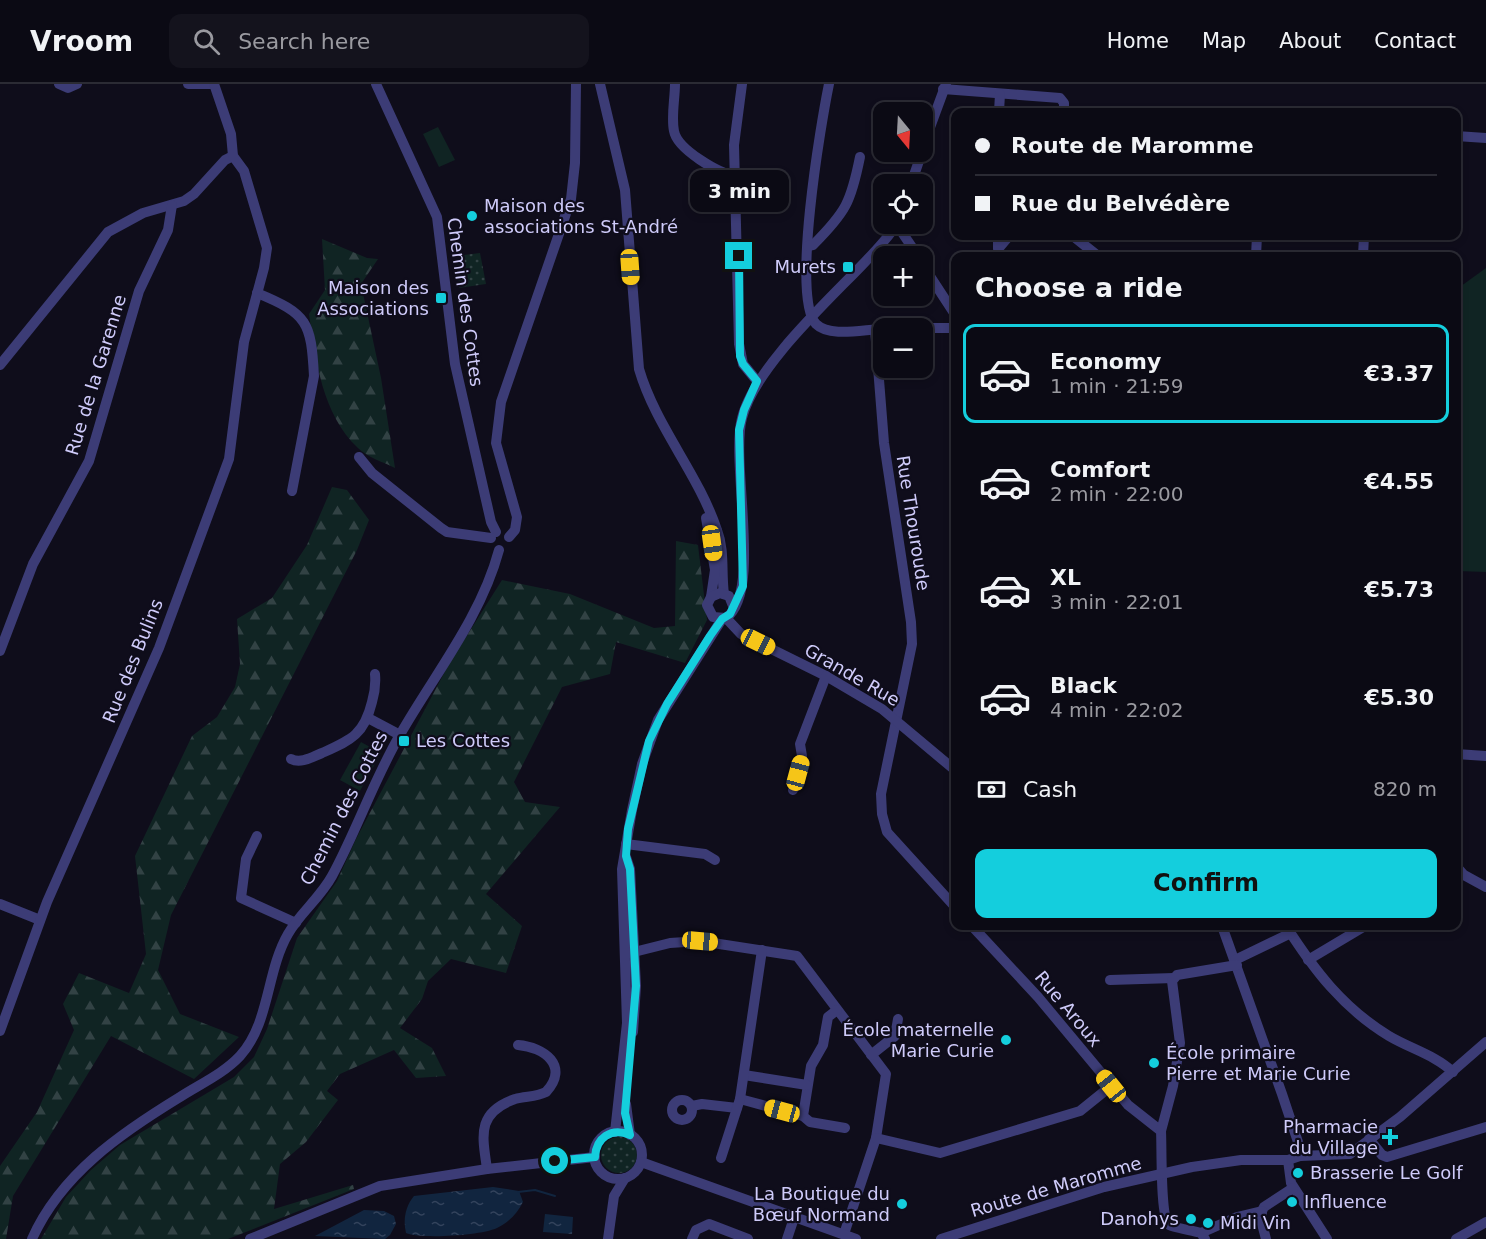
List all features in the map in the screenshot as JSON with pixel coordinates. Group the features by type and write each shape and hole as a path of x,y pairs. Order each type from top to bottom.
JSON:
{"street":[{"path":"59,84 68,88 77,84"},
{"path":"188,84 213,84"},
{"name":"Rue des Bulins","path":"0,1031 40,920 155,658 226,469 244,342 266,261 265,239 242,166 233,156 231,134 213,84"},
{"name":"Chemin des Cottes","path":"376,84 437,217 455,364 494,535"},
{"path":"494,535 492,546 499,550 509,545 509,537 516,530 517,517 496,443 498,421 501,402 571,199 575,163 576,84"},
{"path":"600,84 625,190 639,364 647,396 706,501 718,532 732,598 730,614 720,618 658,720 649,741 627,844 626,856 630,869 631,986 625,1113 630,1135 641,1150 641,1162 635,1172 625,1178 614,1196 608,1239"},
{"path":"675,84 674,132 681,144 697,157 727,175 736,176"},
{"path":"742,84 735,124 740,356 743,364 757,381"},
{"path":"829,84 815,173 806,293 812,318 822,328 873,329"},
{"path":"933,120 945,87 1060,98 1064,103 1064,108"},
{"path":"999,108 1000,94"},
{"path":"1461,136 1486,138"},
{"path":"0,365 108,232 143,213 172,205 194,194 217,167 233,156"},
{"path":"808,246 813,245 841,217 850,200 860,157"},
{"name":"Rue de la Garenne","path":"0,651 33,564 89,461 136,300 168,230 172,205"},
{"path":"732,598 743,586 744,575 739,430 744,410 757,381 888,234"},
{"path":"998,240 998,249 1006,240"},
{"path":"1078,240 1093,252"},
{"path":"933,281 951,308"},
{"path":"257,293 290,307 304,319 313,359 314,376 292,491"},
{"path":"933,328 951,328"},
{"name":"Rue Thouroude","path":"881,378 884,442 911,622 912,644 896,720"},
{"path":"662,423 708,523 715,570 711,597 707,605 720,618"},
{"path":"359,457 372,473 447,532 494,535 502,531 509,537"},
{"name":"Chemin des Cottes","path":"32,1239 50,1203 99,1152 159,1110 221,1072 241,1055 256,1030 287,936 332,876 400,735 476,609 494,570 499,550"},
{"path":"711,597 732,598"},
{"name":"Grande Rue","path":"720,618 741,634 826,676 896,720 951,767"},
{"path":"291,759 301,761 349,740 363,727 368,718 377,686 375,674"},
{"path":"793,790 802,756 800,744 826,676"},
{"path":"368,718 400,735"},
{"path":"896,720 881,794 884,823 893,840 951,903"},
{"path":"1461,754 1486,756"},
{"path":"257,836 246,860 242,898 296,923"},
{"path":"627,844 705,854 715,860"},
{"path":"1461,872 1486,887"},
{"path":"0,904 40,920"},
{"name":"Rue Aroux","path":"976,930 1038,998 1128,1105 1161,1131"},
{"path":"1224,930 1282,1094 1300,1156"},
{"path":"1110,980 1174,978 1236,962 1287,930"},
{"path":"1290,930 1308,960 1340,999 1392,1038 1439,1060 1454,1072"},
{"path":"1308,960 1358,930"},
{"path":"631,953 670,943 693,941 797,956 886,1074 876,1138 844,1234"},
{"path":"721,1158 739,1103 762,950"},
{"path":"1174,978 1172,988 1180,1043 1179,1055 1161,1131 1162,1174 1167,1222 1173,1227 1203,1236 1237,1217 1262,1211"},
{"path":"615,1132 631,986"},
{"path":"803,1116 811,1066 823,1045 828,1017 837,1010"},
{"path":"871,1055 895,1036 898,1019"},
{"name":"Route de Maromme","path":"941,1239 1090,1191 1162,1174 1227,1161 1288,1160 1300,1156 1344,1155 1369,1139 1454,1072 1486,1042"},
{"path":"487,1169 482,1136 488,1119 511,1101 546,1092 555,1080 554,1065 550,1058 532,1046 518,1045"},
{"path":"744,1075 807,1085"},
{"path":"876,1138 940,1153 1080,1111 1111,1086"},
{"path":"692,1106 739,1103 803,1116 810,1122 845,1128"},
{"path":"1369,1139 1380,1153 1387,1157 1486,1127"},
{"path":"614,1196 607,1176 598,1168 595,1157 598,1143 608,1134 615,1132 630,1135"},
{"path":"250,1239 380,1186 487,1169 595,1157"},
{"path":"1288,1160 1293,1188 1326,1239"},
{"path":"641,1162 856,1239"},
{"path":"607,1176 625,1178"},
{"path":"1266,1239 1261,1220 1264,1207 1293,1188"},
{"path":"788,1239 794,1218"},
{"path":"1456,1239 1486,1222"},
{"path":"692,1239 696,1230 709,1224 748,1239"}],"green space":[{"path":"438,127 455,160 439,167 423,134"},
{"path":"322,239 367,258 378,259 361,284 381,378 395,468 358,448 336,419 323,386 309,314 325,290"},
{"path":"480,253 486,284 459,288 456,256"},
{"path":"1486,268 1486,572 1461,571 1461,286"},
{"path":"332,487 347,490 369,520 357,550 171,915 158,970 180,1014 239,1037 194,1079 111,1036 13,1196 6,1239 0,1239 0,1166 37,1112 74,1030 63,1004 79,973 129,993 146,954 135,856 192,736 217,717 235,687 240,664 237,619 272,598 307,545"},
{"path":"676,541 698,545 707,620 685,663 616,642 610,674 562,687 514,782 525,802 560,807 486,894 522,926 506,973 451,959 428,981 422,999 400,1028 432,1048 446,1076 416,1078 394,1050 340,1074 327,1091 338,1100 306,1142 280,1164 274,1209 353,1185 354,1189 228,1239 41,1239 66,1197 91,1170 120,1145 234,1077 254,1057 267,1029 297,938 337,881 356,839 449,664 502,580 570,594 654,628 675,626"},
{"path":"361,742 381,753 360,791 340,780"},
{"path":"619,1137 631,1143 637,1155 631,1167 619,1173 607,1167 601,1155 607,1143"}],"water":[{"path":"493,1187 519,1191 523,1202 512,1217 497,1228 450,1236 406,1233 406,1214 414,1196"},
{"path":"364,1210 384,1211 394,1216 396,1224 390,1235 385,1239 315,1236"},
{"path":"545,1214 573,1217 572,1234 543,1232"}],"waterway":[{"path":"518,1192 535,1190 555,1196"}],"place":[{"name":"Maison des associations St-André","path":"472,216"},
{"name":"Murets","path":"848,267"},
{"name":"Maison des Associations","path":"441,298"},
{"name":"Les Cottes","path":"404,741"},
{"name":"École maternelle Marie Curie","path":"1006,1040"},
{"name":"École primaire Pierre et Marie Curie","path":"1154,1063"},
{"name":"Pharmacie du Village","path":"1390,1137"},
{"name":"Brasserie Le Golf","path":"1298,1173"},
{"name":"Influence","path":"1292,1202"},
{"name":"La Boutique du Bœuf Normand","path":"902,1204"},
{"name":"Danohys","path":"1191,1219"},
{"name":"Midi Vin","path":"1208,1223"}],"route":[{"path":"555,1161 595,1157 598,1143 608,1134 620,1132 630,1135 625,1113 636,1010 636,986 630,869 626,856 628,829 642,764 658,720 710,636 722,619 730,614 743,586 739,430 749,396 757,381 750,375 740,356 739,256"}]}
